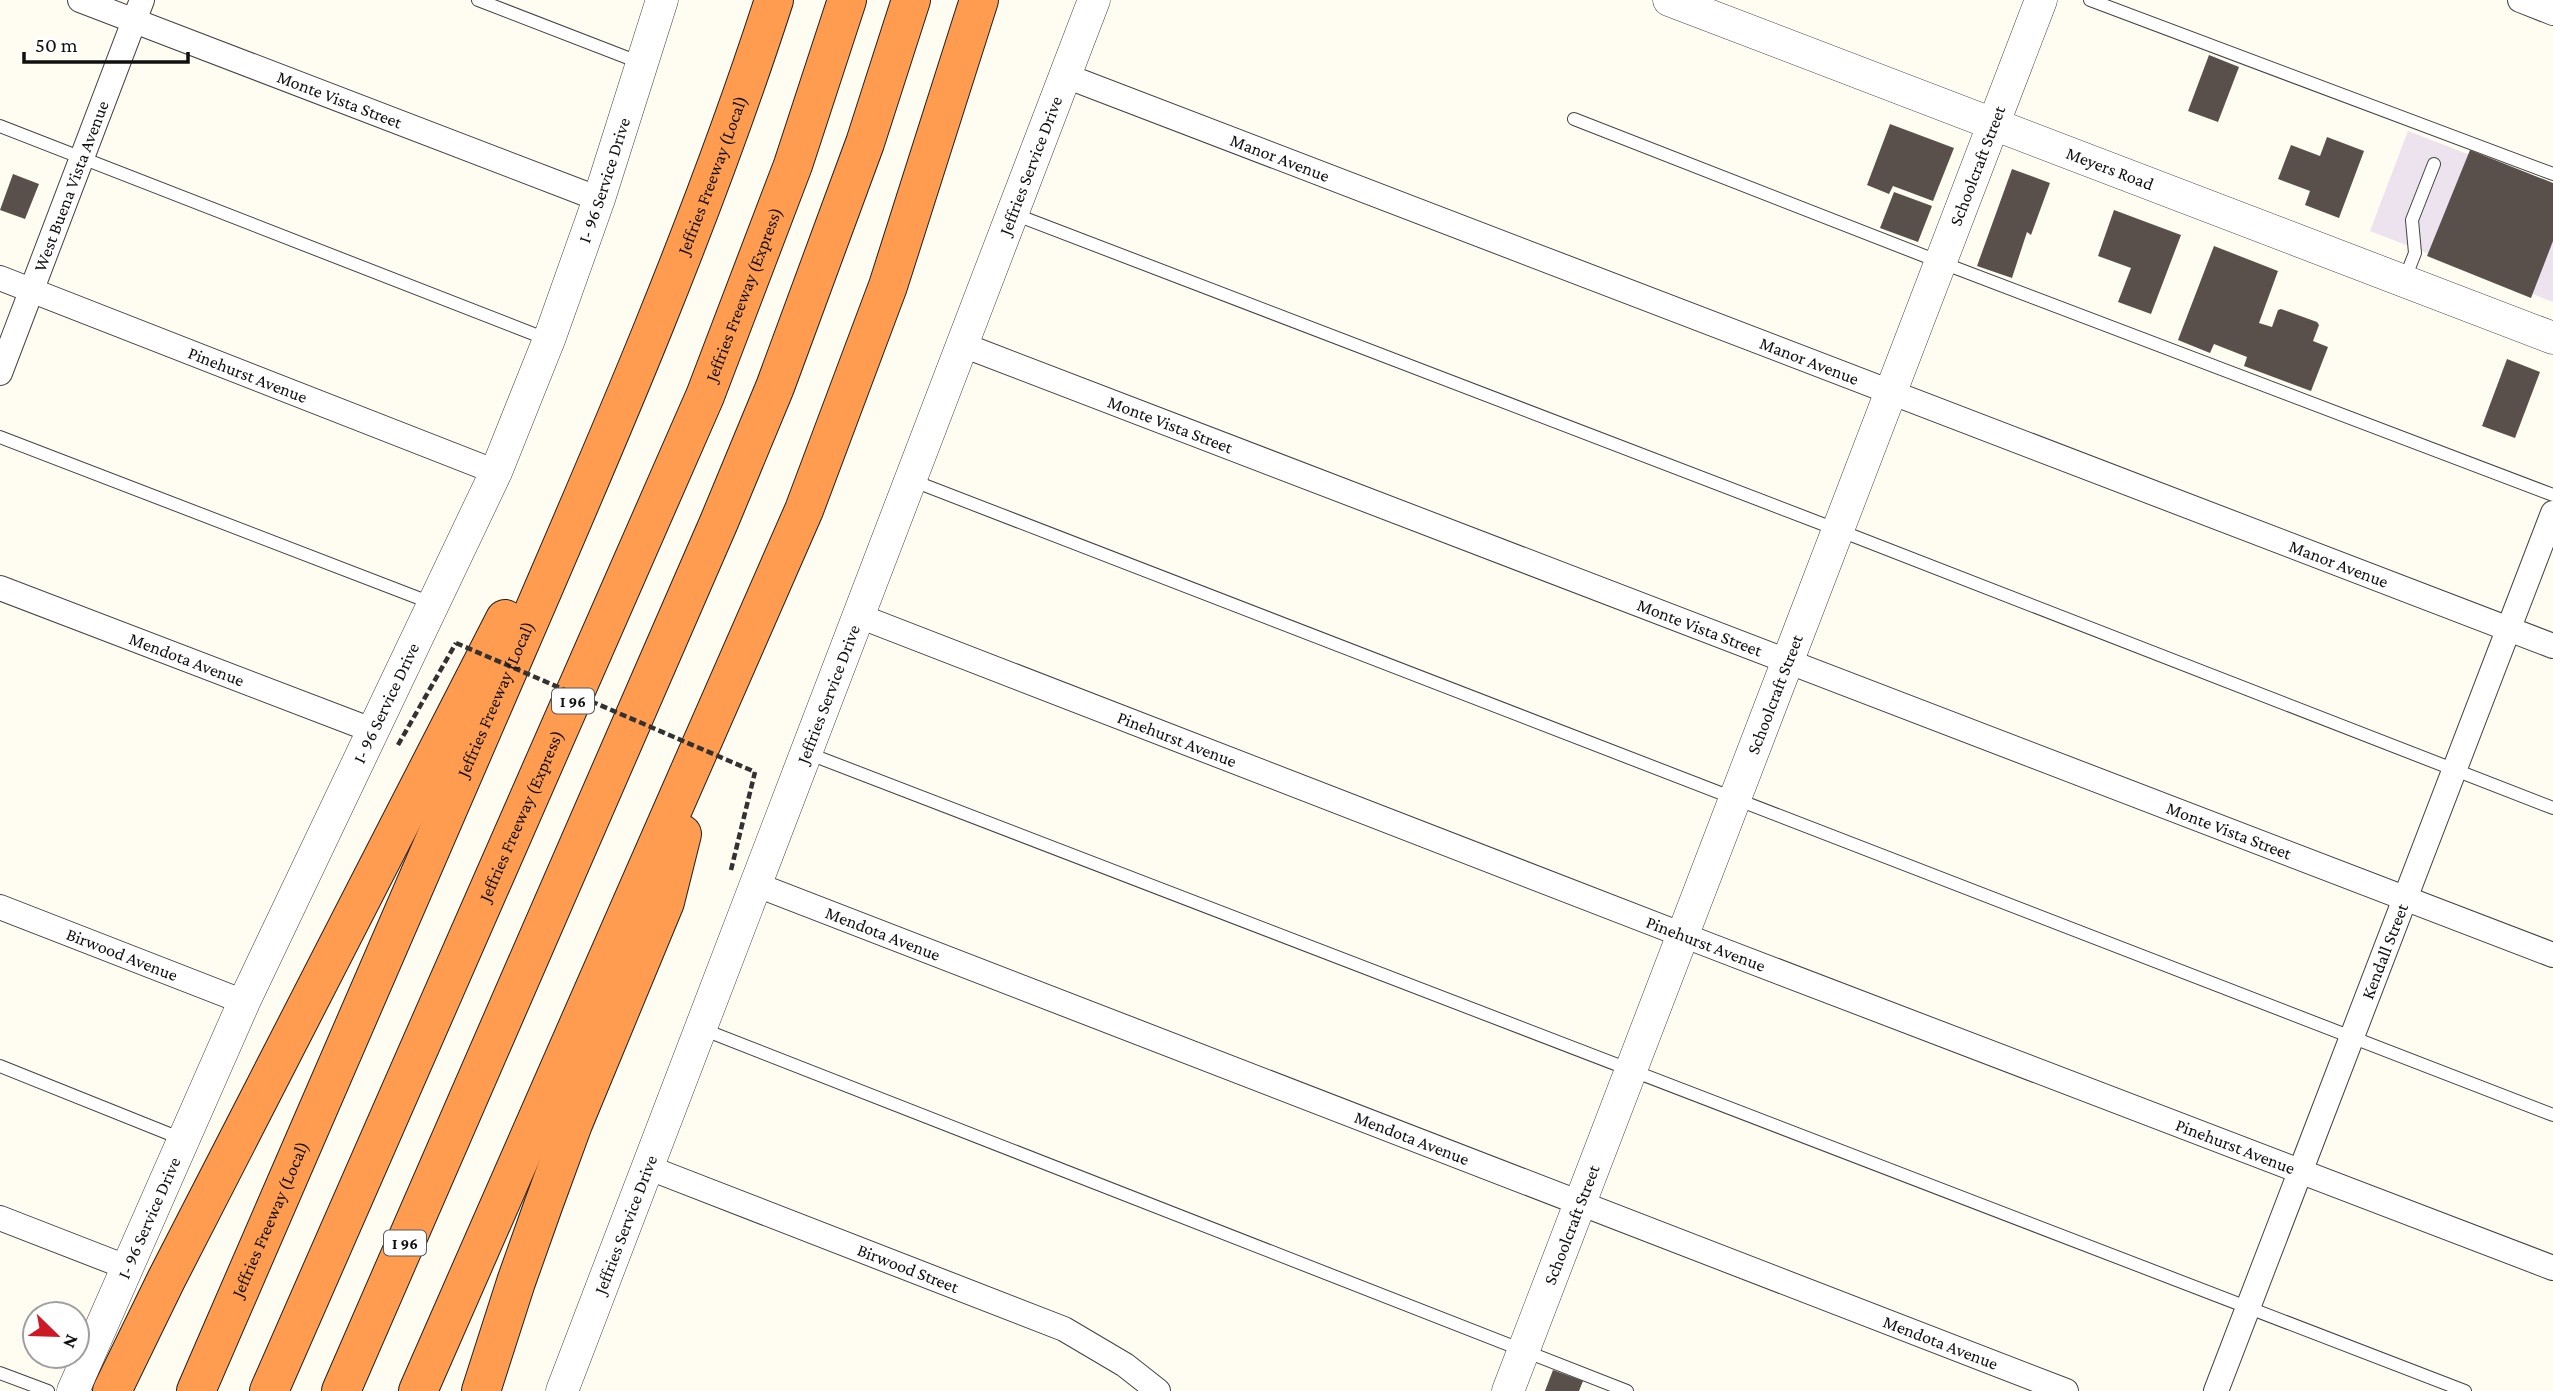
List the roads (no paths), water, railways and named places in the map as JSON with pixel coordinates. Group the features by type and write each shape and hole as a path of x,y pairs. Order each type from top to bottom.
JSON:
{"highway":[{"name":"Jeffries Freeway (Local)","path":"196,1391 659,317 744,93 774,0"},
{"name":"Jeffries Freeway (Express)","path":"269,1391 705,396 793,165 847,0"},
{"name":"I 96","path":"341,1391 775,387 865,143 911,0"},
{"path":"418,1391 804,510 888,286 979,0"},
{"path":"112,1391 464,696 526,580 585,493"},
{"path":"481,1391 516,1282 565,1147 665,902 706,736"}],"street":[{"name":"Monte Vista Street","path":"80,0 138,11 599,199"},
{"name":"I- 96 Service Drive","path":"73,1391 244,1002 385,740 435,604 496,472 549,340 599,199 662,0"},
{"name":"Jeffries Service Drive","path":"562,1391 701,1028 743,879 807,753 1094,0"},
{"name":"Meyers Road","path":"1669,0 2553,338"},
{"name":"Schoolcraft Street","path":"1508,1391 2041,0"},
{"path":"2520,0 2553,13"},
{"name":"West Buena Vista Avenue","path":"0,373 138,11"},
{"name":"Manor Avenue","path":"1066,76 2553,646"},
{"name":"Pinehurst Avenue","path":"0,278 496,472"},
{"name":"Monte Vista Street","path":"963,345 2553,955"},
{"name":"Kendall Street","path":"2216,1391 2553,513"},
{"name":"Mendota Avenue","path":"0,588 385,740"},
{"name":"Pinehurst Avenue","path":"859,615 1683,935 2553,1268"},
{"name":"Mendota Avenue","path":"743,879 1579,1205 2066,1391"},
{"name":"Birwood Avenue","path":"0,907 244,1002"},
{"name":"Birwood Street","path":"647,1167 1064,1329 1125,1365 1158,1391"},
{"path":"0,1218 127,1266"}],"lane":[{"path":"478,0 643,64"},
{"path":"2090,0 2553,174"},
{"path":"1574,119 2553,495"},
{"path":"0,126 549,340"},
{"path":"2404,281 2415,253 2412,219 2434,164"},
{"path":"1014,214 2553,808"},
{"path":"0,437 435,604"},
{"path":"911,480 2553,1115"},
{"path":"807,753 2465,1391"},
{"path":"701,1028 1627,1391"},
{"path":"0,1066 183,1140"},
{"path":"0,1373 48,1391"}]}
